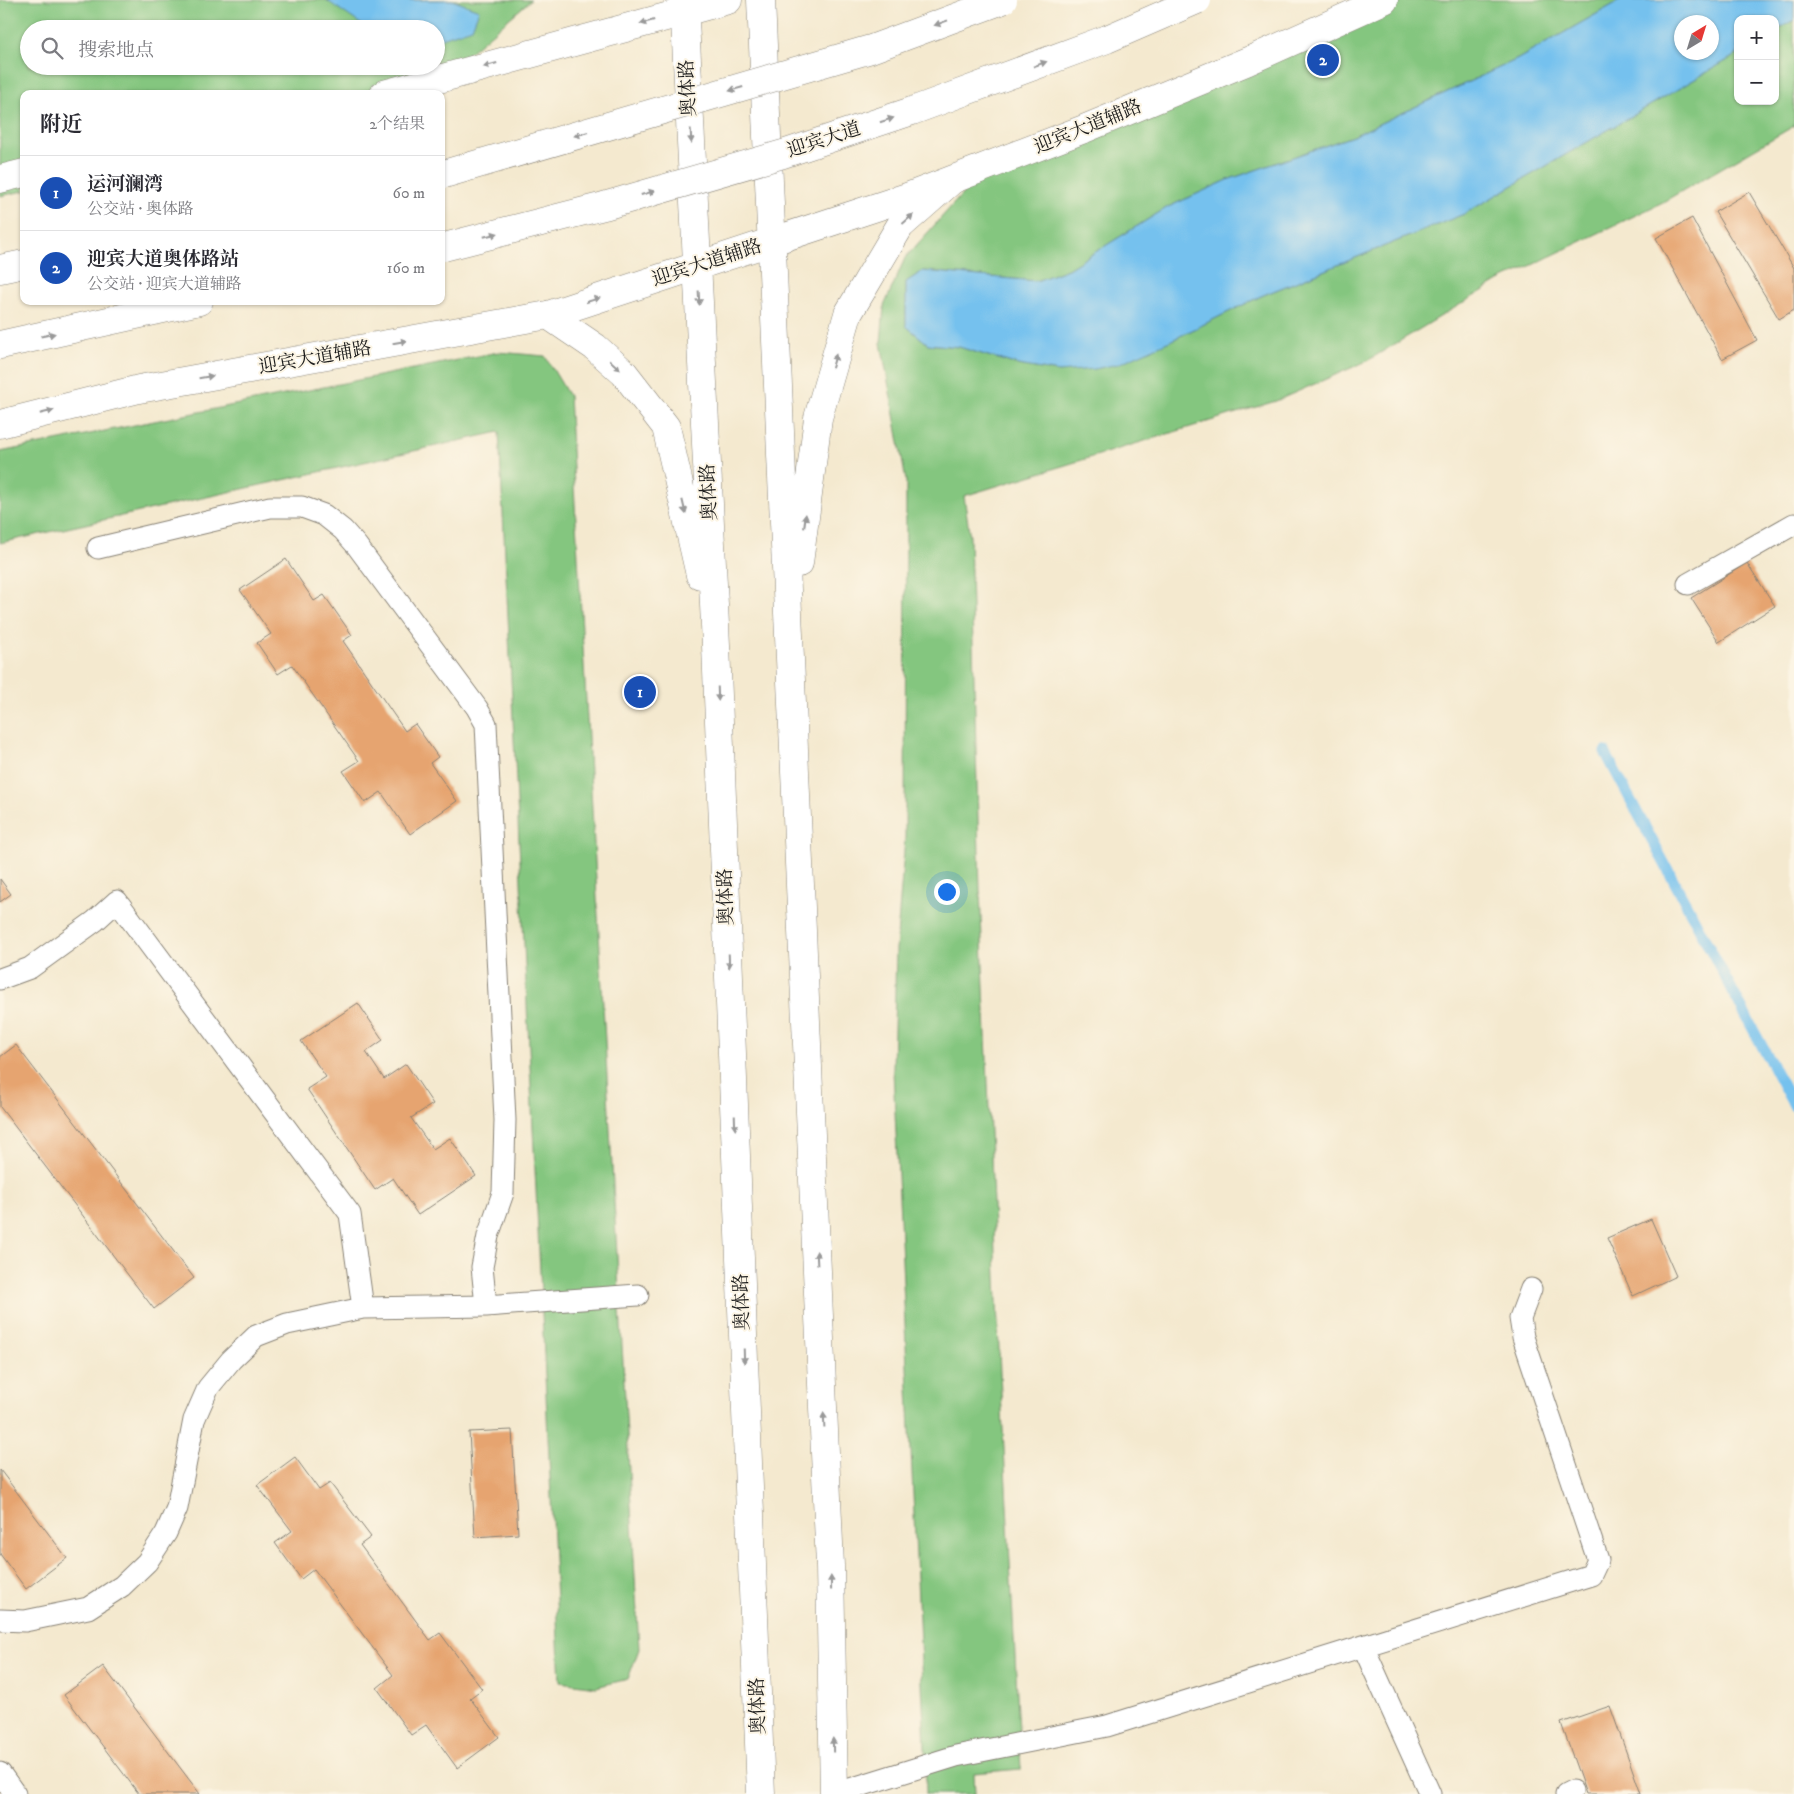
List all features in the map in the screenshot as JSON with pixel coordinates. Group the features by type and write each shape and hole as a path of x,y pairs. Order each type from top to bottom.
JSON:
{"main road":[{"path":"398,90 684,6 728,0"},
{"path":"761,0 830,1566 834,1794"},
{"path":"445,174 871,49 1003,0"},
{"name":"迎宾大道","path":"445,247 604,206 783,154 912,111 1098,42 1197,0"},
{"name":"迎宾大道辅路","path":"0,424 139,390 548,315 907,197 1084,129 1239,65 1384,0"},
{"name":"奥体路","path":"684,6 716,645 761,1794"},
{"path":"0,179 20,175"},
{"path":"790,639 818,418 848,314 900,226 953,179"},
{"path":"0,269 20,265"},
{"path":"0,345 181,305"},
{"path":"548,315 595,347 624,373 666,427 716,645"}],"lane":[{"path":"98,548 270,507 302,507 324,515 343,530 357,546 477,708 486,724 505,1120 503,1193 488,1236 482,1267 486,1306"},
{"path":"1688,584 1794,524"},
{"path":"0,980 30,968 117,902 350,1214 362,1308"},
{"path":"834,1794 956,1756 1107,1726 1591,1575 1598,1560 1523,1337 1520,1318 1531,1289"},
{"path":"0,1620 25,1622 88,1608 122,1586 147,1562 166,1533 177,1508 194,1420 208,1388 231,1360 256,1336 287,1324 362,1308 486,1306 638,1295"},
{"path":"1363,1646 1430,1794"},
{"path":"0,1773 16,1794"}],"green space":[{"path":"0,0 531,0 445,73 445,20 20,20 20,75 443,75 426,90 20,90 20,192 0,196"},
{"path":"1387,0 1621,0 1518,59 1353,136 1230,179 1168,207 1068,269 1036,281 923,271 906,282 906,326 928,344 959,347 1018,365 1059,372 1172,340 1261,296 1464,214 1734,56 1734,105 1779,105 1779,29 1794,20 1794,126 1663,202 1499,281 1367,361 1276,401 964,496 970,537 980,890 1000,1373 1021,1769 974,1773 975,1794 926,1794 893,1070 896,949 905,838 906,481 881,343 884,306 905,258 982,172"},
{"path":"498,352 545,356 569,396 639,1649 628,1679 596,1687 560,1682 499,432 0,543 0,452"}],"water":[{"path":"326,0 452,0 479,10 472,28 445,37 445,20 355,20"},
{"path":"1621,0 1794,0 1794,20 1779,29 1779,15 1734,15 1734,56 1464,214 1261,296 1172,340 1118,364 1095,369 1059,372 1018,365 959,347 928,344 906,326 906,282 923,271 1036,281 1068,269 1168,207 1230,179 1353,136 1518,59"}],"building":[{"path":"1749,192 1794,268 1794,310 1779,319 1715,212"},
{"path":"1692,218 1757,340 1722,359 1656,238"},
{"path":"286,559 314,601 324,595 352,635 343,641 405,731 415,724 438,757 430,763 457,801 410,834 381,792 365,803 343,771 359,761 292,665 278,674 257,643 271,634 240,590"},
{"path":"1747,563 1775,606 1719,642 1691,598"},
{"path":"0,879 11,894 0,902"},
{"path":"358,1003 383,1040 366,1052 384,1079 406,1064 433,1104 411,1118 433,1149 450,1138 476,1176 418,1215 393,1178 375,1190 307,1089 326,1077 301,1041"},
{"path":"16,1045 194,1278 154,1309 0,1107 0,1057"},
{"path":"1651,1219 1676,1276 1633,1296 1607,1238"},
{"path":"512,1430 518,1534 475,1537 469,1432"},
{"path":"295,1457 319,1490 330,1483 371,1537 360,1545 430,1640 440,1633 482,1689 470,1698 499,1737 457,1768 426,1725 411,1735 377,1688 393,1675 314,1569 301,1579 275,1543 292,1531 257,1485"},
{"path":"0,1470 67,1558 26,1589 0,1554"},
{"path":"103,1666 200,1794 139,1794 64,1695"},
{"path":"1610,1706 1641,1794 1586,1794 1561,1723"}],"waterway":[{"path":"1605,752 1794,1106"}],"place":[{"name":"迎宾大道奥体路站","path":"1323,60"},
{"name":"运河澜湾","path":"640,692"}]}
